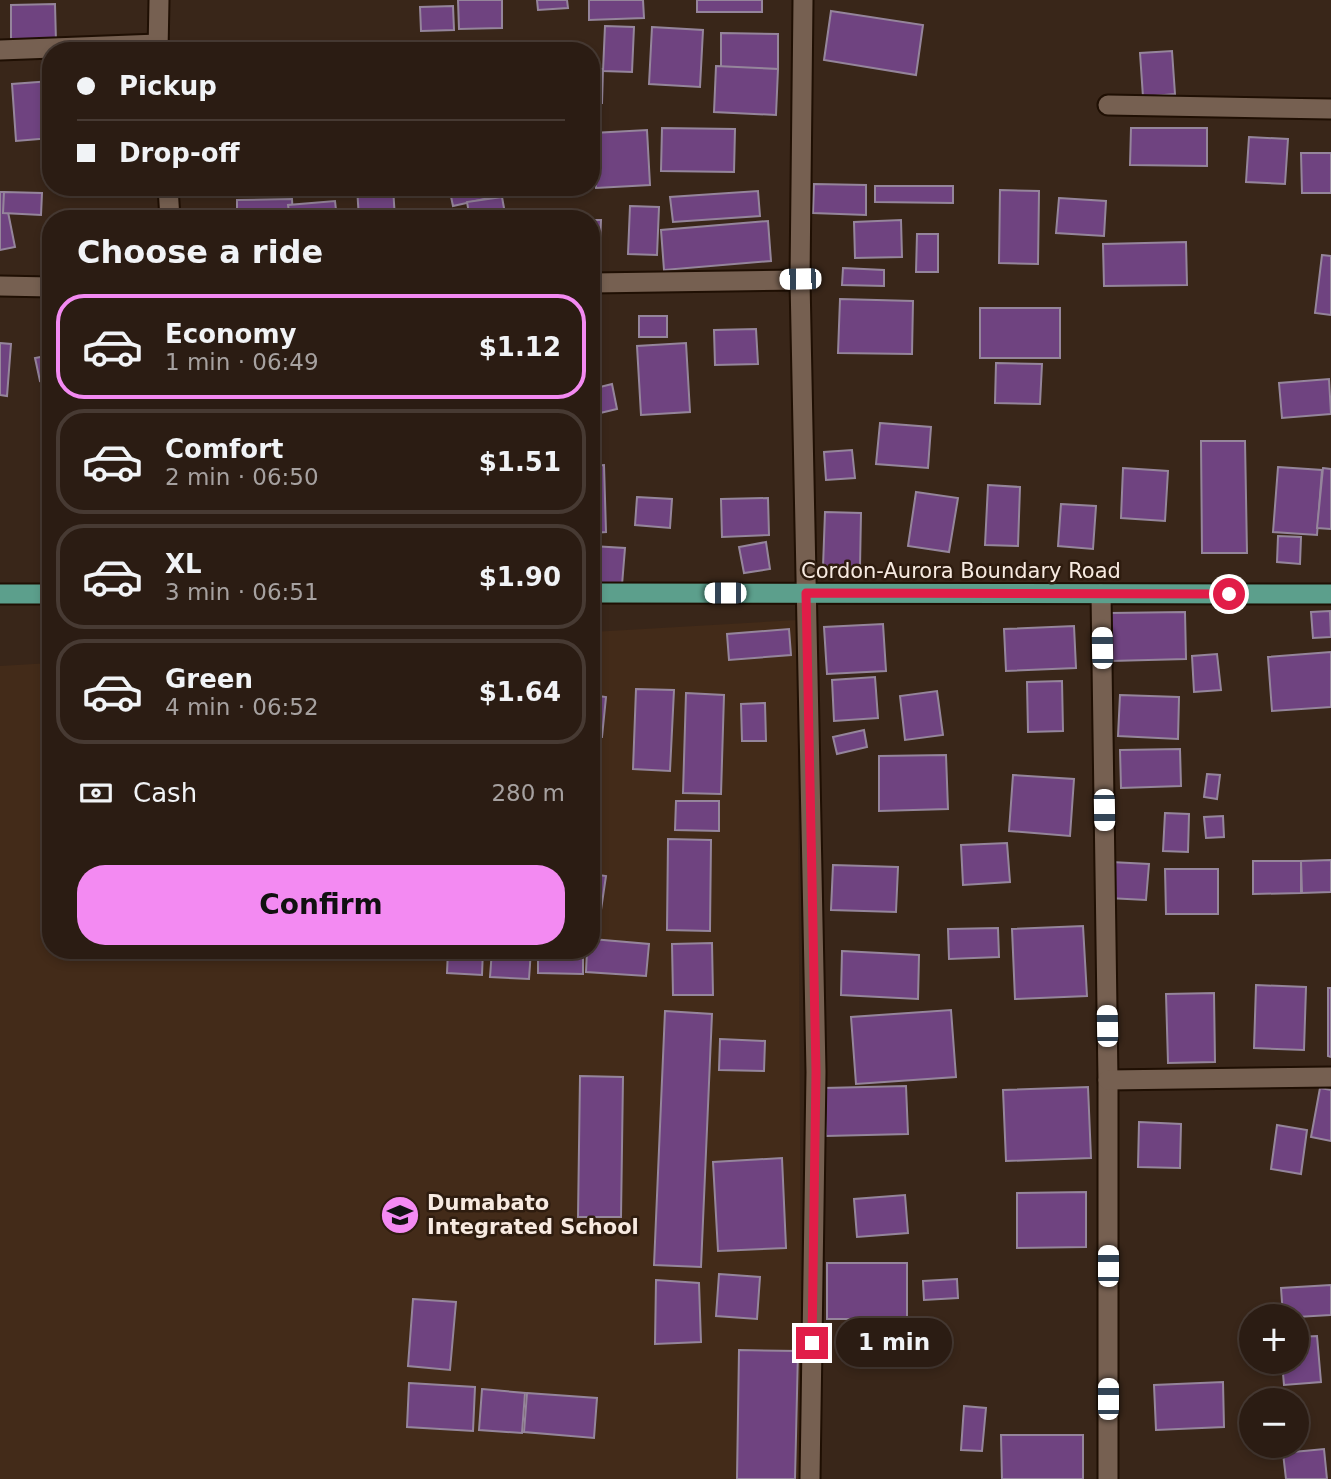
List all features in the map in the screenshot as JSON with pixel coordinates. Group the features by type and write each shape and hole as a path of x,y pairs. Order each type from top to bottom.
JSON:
{"main road":[{"name":"Cordon-Aurora Boundary Road","path":"600,593 1331,594"},
{"path":"0,594 42,594"}],"street":[{"path":"158,42 159,0"},
{"path":"803,0 800,279 816,1072 810,1479"},
{"path":"0,50 42,49"},
{"path":"1108,104 1331,109"},
{"path":"600,283 800,279"},
{"path":"0,286 42,287"},
{"path":"1101,594 1108,1080 1108,1479"},
{"path":"1108,1080 1331,1077"}],"shaded area":[{"name":"Dumabato Integrated School","path":"797,620 802,1479 0,1479 0,666 42,664 42,959 600,959 600,632"}],"building":[{"path":"458,0 502,0 502,28 459,29"},
{"path":"537,0 567,0 568,8 538,10"},
{"path":"589,0 643,0 644,18 589,20"},
{"path":"697,0 762,0 762,12 697,12"},
{"path":"55,4 56,42 11,43 11,5"},
{"path":"453,6 454,30 421,31 420,7"},
{"path":"831,11 923,25 916,75 824,60"},
{"path":"605,26 634,27 632,72 603,71"},
{"path":"652,27 703,30 700,87 649,84"},
{"path":"721,33 778,34 778,69 721,68"},
{"path":"1172,51 1175,94 1143,97 1140,53"},
{"path":"716,66 778,69 776,115 714,112"},
{"path":"600,69 603,69 600,103"},
{"path":"42,82 42,139 16,141 12,84"},
{"path":"662,128 735,129 734,172 661,171"},
{"path":"1131,128 1207,128 1207,166 1130,165"},
{"path":"647,130 650,185 600,188 600,133"},
{"path":"1249,137 1288,139 1285,184 1246,182"},
{"path":"1301,153 1331,153 1331,193 1302,193"},
{"path":"814,184 866,185 866,215 813,213"},
{"path":"875,186 953,186 953,203 875,202"},
{"path":"1000,190 1039,191 1038,264 999,263"},
{"path":"758,191 760,216 673,222 670,197"},
{"path":"0,192 4,192 15,247 0,250"},
{"path":"4,192 42,193 41,215 3,213"},
{"path":"358,196 394,196 394,210 358,210"},
{"path":"451,196 498,196 453,206"},
{"path":"502,197 504,210 468,210 467,202"},
{"path":"1059,198 1106,201 1104,236 1056,233"},
{"path":"292,199 293,210 237,210 237,200"},
{"path":"335,201 336,210 289,210 288,205"},
{"path":"630,206 659,207 657,255 628,254"},
{"path":"901,220 902,257 855,258 854,222"},
{"path":"768,221 771,261 664,270 661,230"},
{"path":"917,234 938,234 938,272 916,272"},
{"path":"1186,242 1187,285 1104,286 1103,244"},
{"path":"1322,255 1331,256 1331,315 1315,313"},
{"path":"843,268 884,270 884,286 842,285"},
{"path":"840,299 913,301 912,354 838,353"},
{"path":"980,308 1060,308 1060,358 980,358"},
{"path":"639,316 667,316 667,337 639,337"},
{"path":"756,329 758,364 715,365 714,330"},
{"path":"0,343 11,344 7,396 0,395"},
{"path":"686,343 690,412 641,415 637,346"},
{"path":"42,357 42,381 40,381 35,358"},
{"path":"996,363 1042,364 1040,404 995,403"},
{"path":"1329,379 1331,414 1282,418 1279,383"},
{"path":"612,384 617,409 600,413 600,387"},
{"path":"880,423 931,427 928,468 876,464"},
{"path":"1201,441 1245,441 1247,553 1202,553"},
{"path":"852,450 855,478 826,480 824,452"},
{"path":"600,465 604,465 606,532 600,532"},
{"path":"1278,467 1322,470 1317,535 1273,532"},
{"path":"1123,468 1168,471 1165,521 1121,518"},
{"path":"1323,468 1331,469 1331,529 1317,528"},
{"path":"988,485 1020,487 1018,546 985,545"},
{"path":"916,492 958,498 949,552 908,546"},
{"path":"637,497 672,499 670,528 635,525"},
{"path":"768,498 769,535 722,537 721,499"},
{"path":"1061,504 1096,506 1093,549 1058,546"},
{"path":"825,512 861,513 860,568 823,567"},
{"path":"1278,536 1301,537 1300,564 1277,562"},
{"path":"766,542 770,569 744,573 739,547"},
{"path":"600,546 625,548 622,585 600,584"},
{"path":"1330,611 1331,637 1313,638 1311,612"},
{"path":"1185,612 1186,659 1111,661 1110,613"},
{"path":"883,624 886,671 827,674 824,627"},
{"path":"1074,626 1076,668 1006,671 1004,629"},
{"path":"789,629 791,655 729,660 727,634"},
{"path":"1331,652 1331,707 1272,711 1268,657"},
{"path":"1217,654 1221,690 1194,692 1192,656"},
{"path":"875,677 878,718 834,721 832,680"},
{"path":"1062,681 1063,731 1028,732 1027,682"},
{"path":"636,689 674,690 670,771 633,769"},
{"path":"937,691 943,735 905,740 900,696"},
{"path":"686,693 724,695 721,794 683,793"},
{"path":"1120,695 1179,697 1178,739 1118,736"},
{"path":"600,696 606,697 600,737"},
{"path":"765,703 766,741 742,741 741,704"},
{"path":"864,730 867,747 837,754 833,737"},
{"path":"1180,749 1181,786 1121,788 1120,750"},
{"path":"946,755 948,809 879,811 879,756"},
{"path":"1207,774 1220,775 1217,799 1204,797"},
{"path":"1013,775 1074,779 1070,836 1009,831"},
{"path":"676,801 719,801 719,831 675,830"},
{"path":"1165,813 1189,814 1188,852 1163,851"},
{"path":"1223,816 1224,837 1206,838 1204,817"},
{"path":"668,839 711,840 710,931 667,930"},
{"path":"1007,843 1010,882 963,885 961,845"},
{"path":"1331,860 1331,892 1302,893 1301,861"},
{"path":"1253,861 1301,861 1301,893 1253,894"},
{"path":"1111,862 1149,864 1146,900 1108,898"},
{"path":"833,865 898,867 896,912 831,910"},
{"path":"1165,869 1218,869 1218,914 1166,914"},
{"path":"600,875 606,876 600,910"},
{"path":"1083,926 1087,996 1015,999 1012,929"},
{"path":"998,928 999,957 949,959 948,929"},
{"path":"600,940 649,944 646,976 586,972 587,959 600,959"},
{"path":"712,943 713,995 673,995 672,944"},
{"path":"842,951 919,955 918,999 841,995"},
{"path":"448,959 483,959 482,975 447,973"},
{"path":"491,959 530,959 529,979 490,977"},
{"path":"538,959 583,959 583,974 538,973"},
{"path":"1256,985 1306,987 1304,1050 1254,1048"},
{"path":"1328,988 1331,988 1331,1057 1328,1056"},
{"path":"1214,993 1215,1062 1168,1063 1166,994"},
{"path":"951,1010 956,1077 856,1084 851,1017"},
{"path":"665,1011 712,1014 701,1267 654,1265"},
{"path":"720,1039 765,1041 764,1071 719,1070"},
{"path":"580,1076 623,1077 621,1217 578,1217"},
{"path":"906,1086 908,1134 826,1136 824,1088"},
{"path":"1088,1087 1091,1158 1006,1161 1003,1090"},
{"path":"1320,1088 1331,1090 1331,1141 1311,1137"},
{"path":"1139,1122 1181,1124 1180,1168 1138,1167"},
{"path":"1277,1125 1307,1130 1301,1174 1271,1169"},
{"path":"782,1158 786,1248 718,1251 713,1162"},
{"path":"1086,1192 1086,1247 1017,1248 1017,1193"},
{"path":"905,1195 908,1233 857,1237 854,1199"},
{"path":"827,1263 907,1263 907,1319 827,1319"},
{"path":"719,1274 760,1277 757,1319 716,1316"},
{"path":"957,1279 958,1298 924,1300 923,1281"},
{"path":"656,1280 699,1283 701,1342 655,1344"},
{"path":"1331,1285 1331,1315 1309,1316 1309,1304 1282,1304 1281,1288"},
{"path":"413,1299 456,1302 450,1370 408,1366"},
{"path":"1309,1336 1317,1336 1321,1382 1284,1385 1283,1374 1309,1374"},
{"path":"739,1350 798,1351 795,1479 737,1479"},
{"path":"1223,1382 1224,1427 1156,1430 1154,1385"},
{"path":"409,1383 475,1387 473,1431 407,1427"},
{"path":"482,1389 525,1393 522,1433 479,1430"},
{"path":"527,1393 597,1398 594,1438 524,1432"},
{"path":"964,1406 986,1408 982,1451 961,1450"},
{"path":"1001,1435 1083,1435 1083,1479 1002,1479"},
{"path":"1324,1449 1327,1479 1286,1479 1284,1458 1309,1458 1309,1450"}],"place":[{"name":"Dumabato Integrated School","path":"400,1215"}],"route":[{"path":"812,1343 816,1072 806,593 1229,594"}]}
